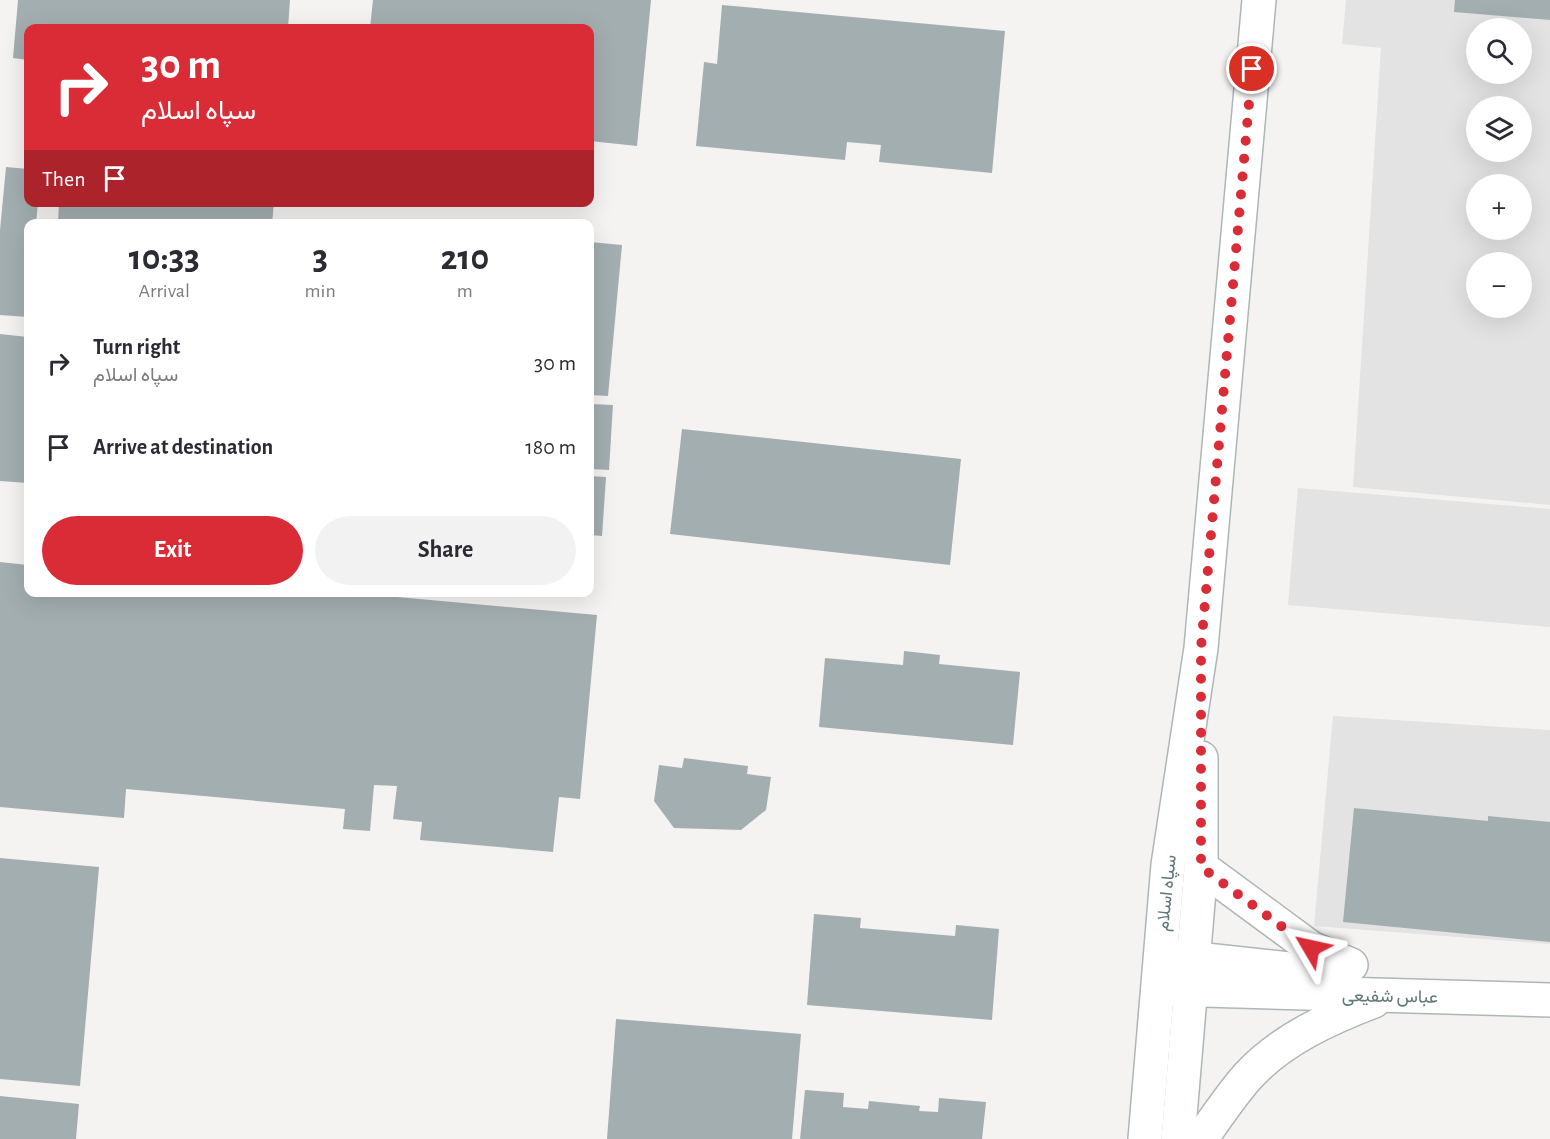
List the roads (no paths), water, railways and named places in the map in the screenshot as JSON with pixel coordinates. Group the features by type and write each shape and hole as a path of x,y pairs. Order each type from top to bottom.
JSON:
{"main road":[{"name":"سپاه اسلام","path":"1145,1139 1168,865 1201,648 1259,0"},
{"name":"سپاه اسلام","path":"1178,1139 1191,990 1191,958 1201,867 1201,648"},
{"path":"1201,867 1311,948 1388,988"},
{"name":"عباس شفیعی","path":"1160,955 1388,988 1550,1000"},
{"name":"عباس شفیعی","path":"1157,988 1191,990 1388,988 1550,984"},
{"path":"1201,1139 1248,1075 1281,1047 1388,988"}]}
